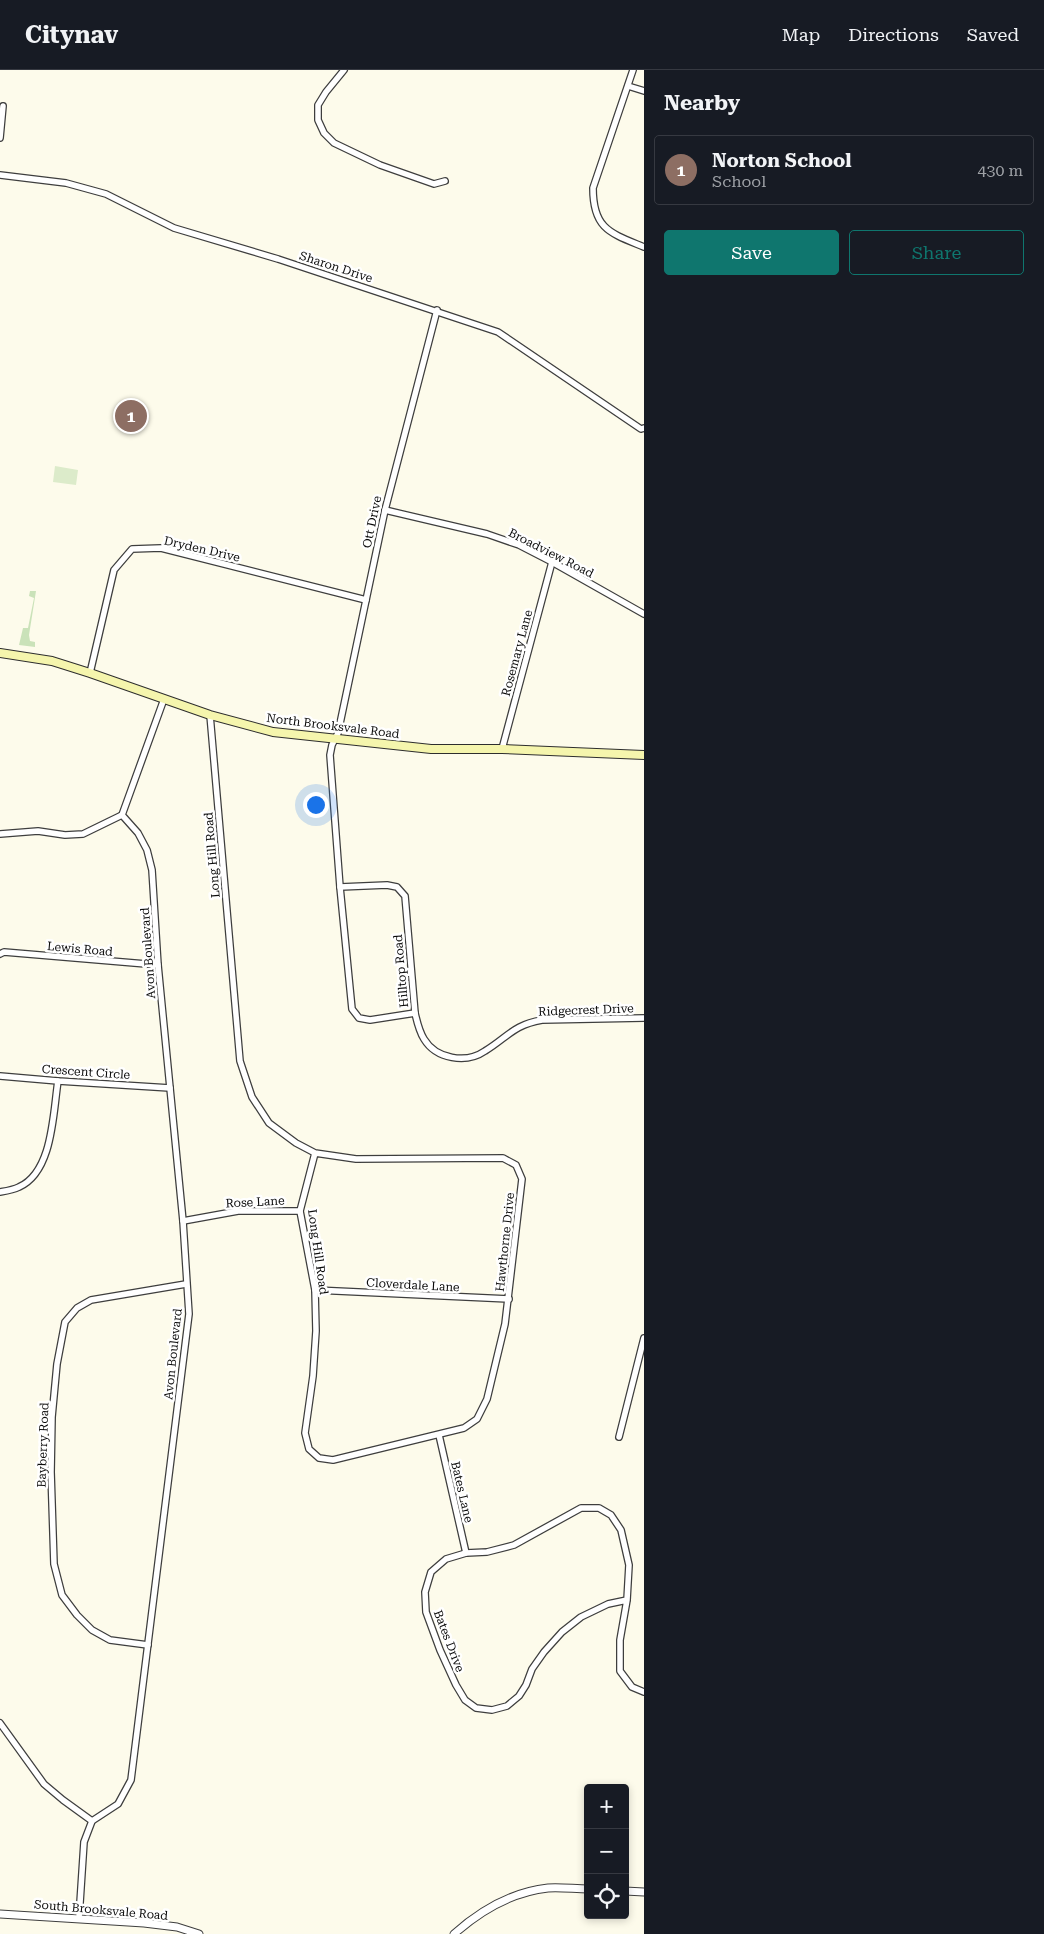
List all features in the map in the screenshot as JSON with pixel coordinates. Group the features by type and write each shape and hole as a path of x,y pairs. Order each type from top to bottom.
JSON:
{"main road":[{"name":"North Brooksvale Road","path":"0,653 52,661 210,715 273,732 431,749 502,749 644,755"}],"street":[{"path":"344,70 318,105 318,120 324,134 334,143 380,165 434,184 445,181"},
{"path":"633,70 593,188 593,207 602,225 618,236 644,246"},
{"path":"628,86 644,91"},
{"path":"0,138 3,106"},
{"name":"Sharon Drive","path":"0,175 66,183 106,194 174,228 437,310 498,332 641,429 644,428"},
{"name":"Ott Drive","path":"334,739 338,733 384,510 437,310"},
{"name":"Broadview Road","path":"384,510 487,534 519,545 644,614"},
{"name":"Dryden Drive","path":"90,673 114,570 132,549 161,548 366,600"},
{"name":"Rosemary Lane","path":"502,749 552,562"},
{"path":"0,834 38,831 65,835 83,834 122,815 164,699"},
{"name":"Long Hill Road","path":"210,715 240,1061 252,1097 269,1123 296,1144 315,1153 300,1211 315,1290 316,1331 313,1376 305,1433 309,1449 319,1458 333,1460 439,1435"},
{"name":"Hilltop Road","path":"334,739 330,755 340,887 352,1009 359,1018 370,1020 415,1013 405,896 397,887 387,884 340,887"},
{"name":"Avon Boulevard","path":"92,1821 118,1804 131,1780 189,1314 158,965 152,870 147,850 138,833 122,815"},
{"name":"Lewis Road","path":"0,954 4,952 158,965"},
{"name":"Ridgecrest Drive","path":"415,1013 418,1027 424,1040 433,1050 446,1056 459,1058 473,1057 485,1052 526,1022 644,1018"},
{"name":"Crescent Circle","path":"0,1076 58,1082 170,1088"},
{"path":"0,1192 19,1187 33,1177 44,1159 49,1141 58,1082"},
{"name":"Hawthorne Drive","path":"315,1153 356,1159 503,1158 516,1165 522,1179 509,1300 505,1324 486,1399 477,1419 464,1428 439,1435"},
{"name":"Rose Lane","path":"182,1221 238,1211 300,1211"},
{"name":"Bayberry Road","path":"148,1645 110,1640 92,1630 77,1615 62,1595 54,1564 50,1472 56,1373 65,1322 77,1308 92,1300 186,1284"},
{"name":"Cloverdale Lane","path":"315,1290 509,1300"},
{"path":"619,1437 644,1338"},
{"name":"Bates Lane","path":"439,1435 466,1553"},
{"name":"Bates Drive","path":"626,1600 608,1604 581,1617 562,1632 532,1669 519,1696 507,1706 492,1710 476,1708 465,1700 444,1659 426,1612 424,1592 431,1572 446,1559 466,1553 487,1552 514,1545 581,1508 599,1508 611,1515 621,1530 629,1565 626,1600 620,1640 620,1671 632,1687 644,1692"},
{"path":"0,1723 44,1784 92,1821 84,1842 79,1918"},
{"path":"454,1934 473,1918 496,1904 517,1895 548,1888 584,1890"},
{"path":"629,1891 644,1892"},
{"name":"South Brooksvale Road","path":"0,1914 144,1923 177,1927 199,1934"}],"green space":[{"path":"55,466 78,470 76,485 53,482"},
{"path":"30,591 36,591 29,635 30,641 35,642 35,647 19,645 23,628 28,628 34,598 29,596"}],"place":[{"name":"Norton School","path":"131,416"}]}
